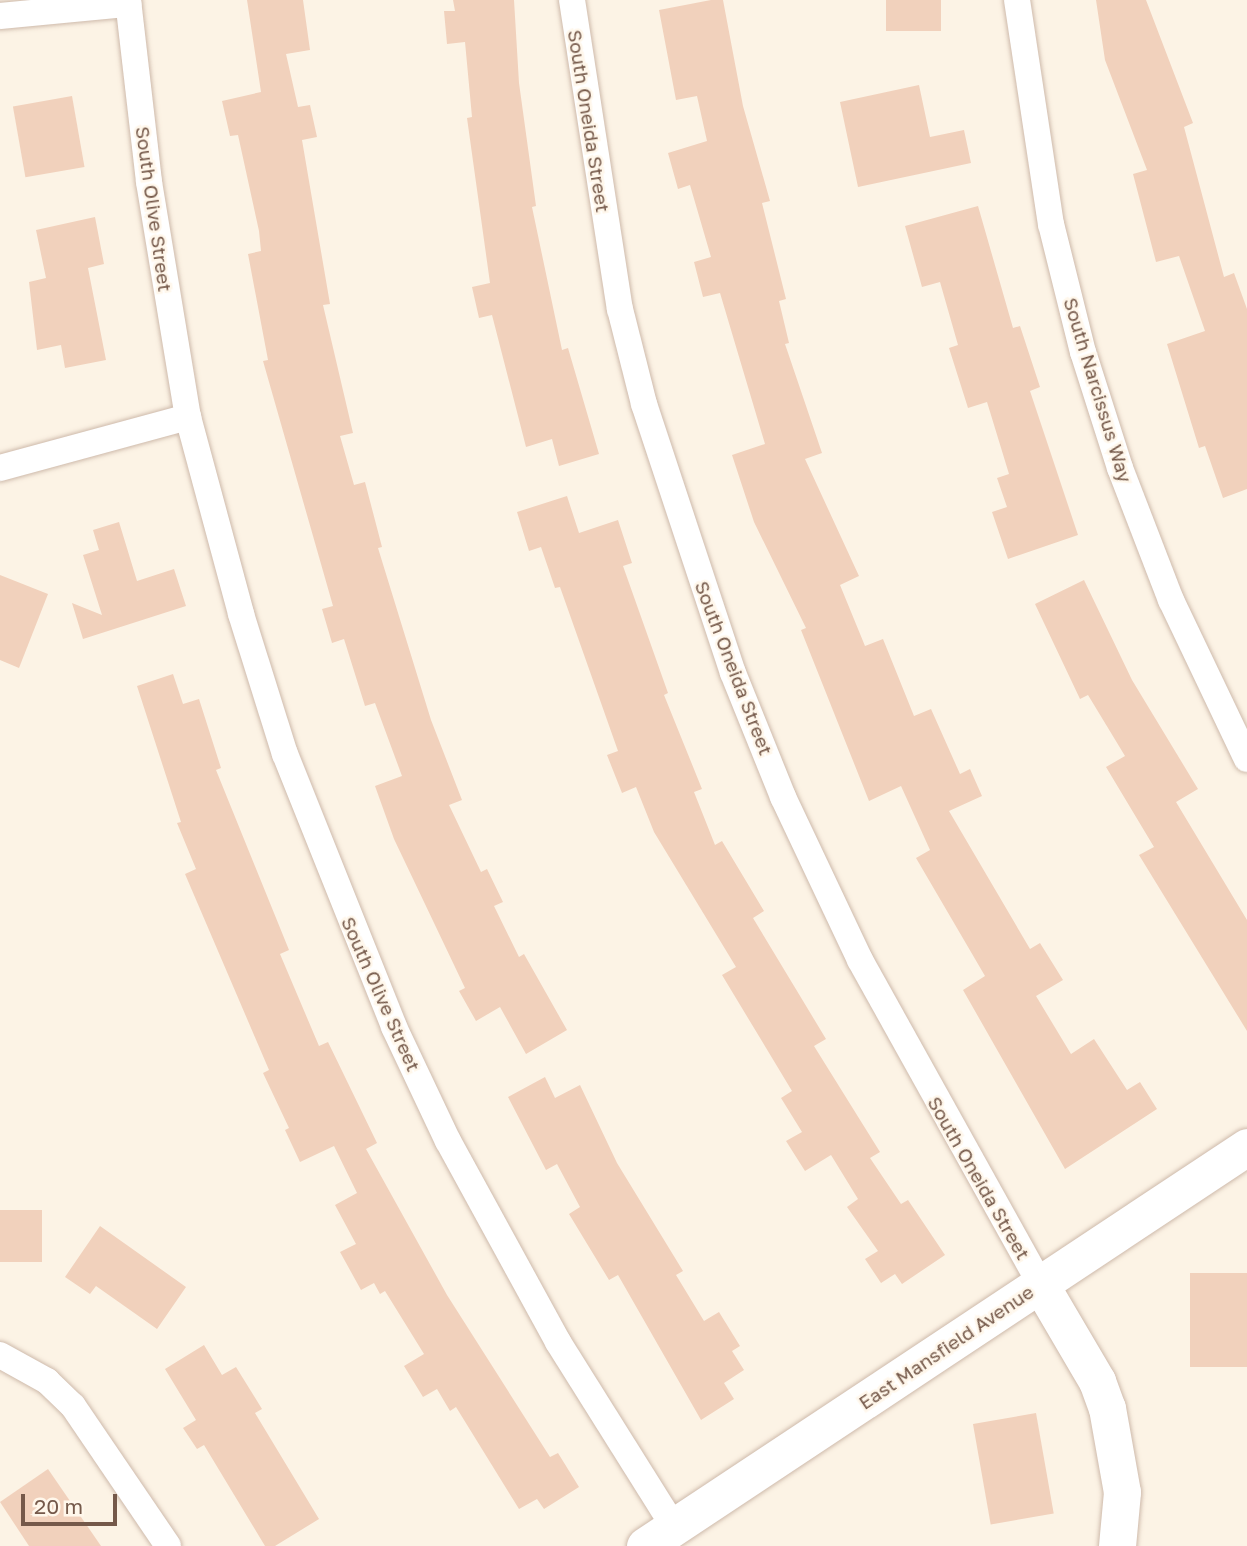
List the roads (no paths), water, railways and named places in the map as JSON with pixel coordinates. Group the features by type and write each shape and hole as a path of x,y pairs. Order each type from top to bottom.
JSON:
{"street":[{"name":"South Oneida Street","path":"572,0 620,309 643,404 733,673 783,797 860,960 1040,1284"},
{"name":"South Narcissus Way","path":"1017,0 1051,224 1083,352 1120,468 1171,600 1247,758"},
{"path":"0,16 128,2"},
{"name":"South Olive Street","path":"128,2 149,182 188,417 285,754 394,1027 477,1198 659,1537"},
{"path":"0,468 188,417"},
{"name":"East Mansfield Avenue","path":"659,1537 1247,1147"},
{"path":"1040,1284 1097,1381 1107,1408 1122,1492 1117,1546"},
{"path":"0,1355 47,1381 73,1406 168,1546"}]}
